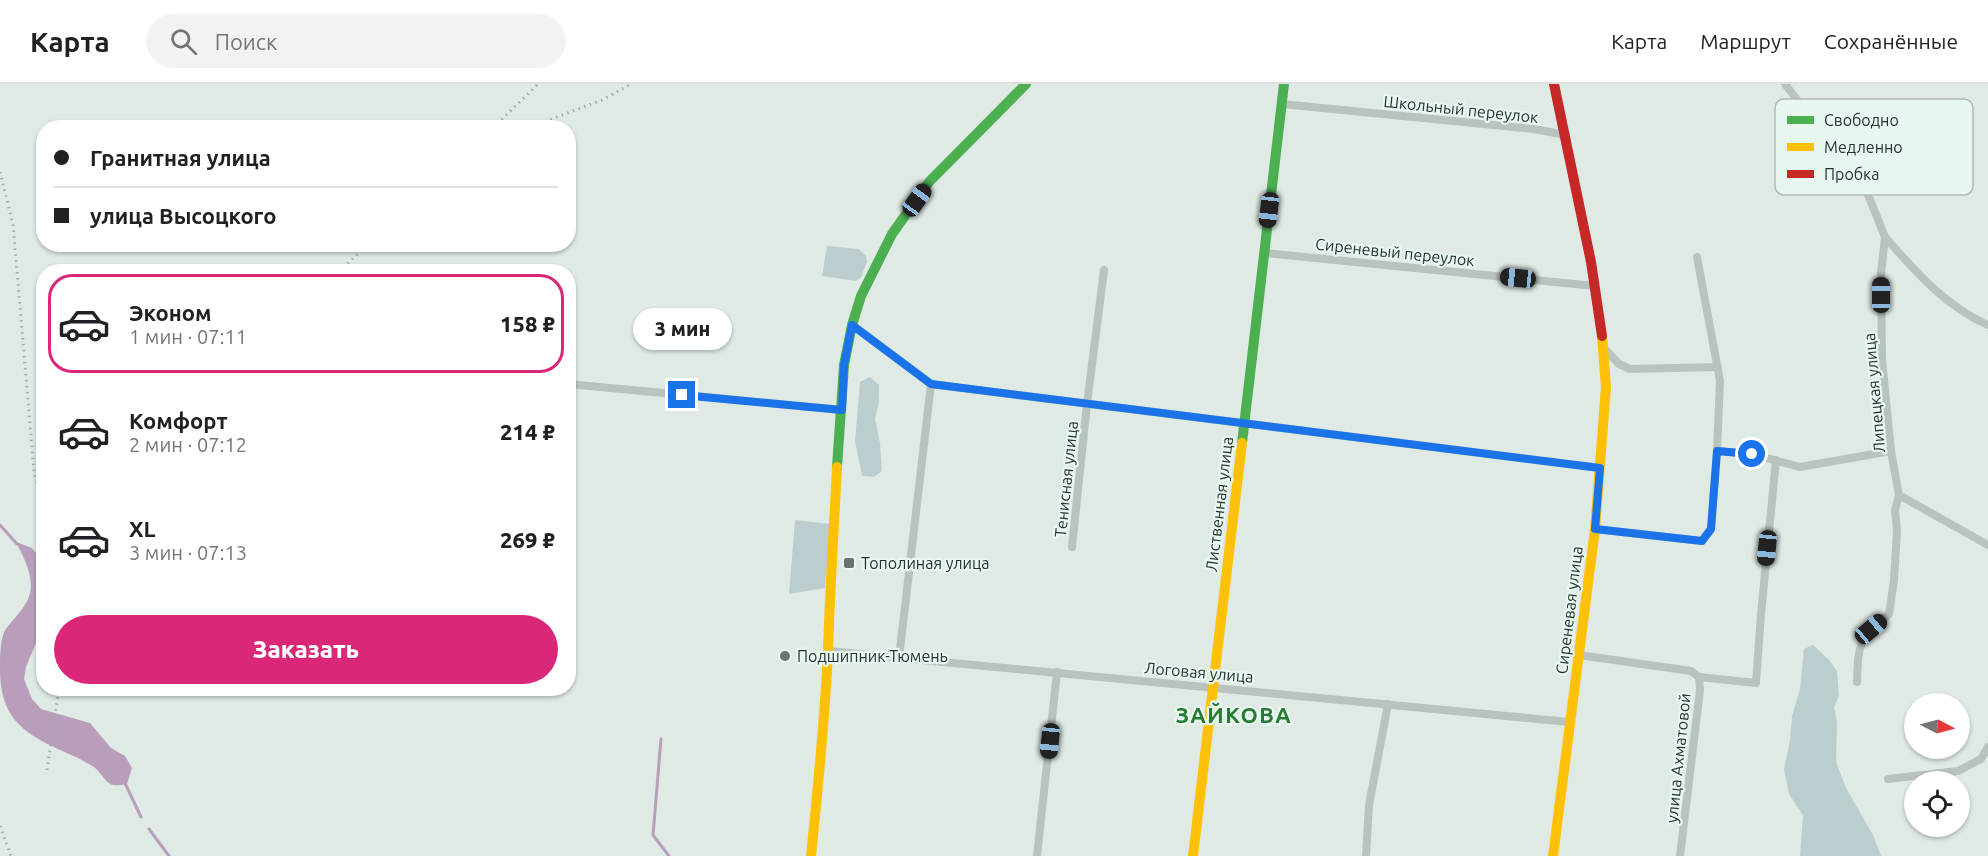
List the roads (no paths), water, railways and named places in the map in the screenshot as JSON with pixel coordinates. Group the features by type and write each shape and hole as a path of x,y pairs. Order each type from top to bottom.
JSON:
{"street":[{"path":"811,856 828,651 829,600 844,365 852,325 861,297 892,234 929,182 1026,84"},
{"name":"Лиственная улица","path":"1193,856 1284,84"},
{"name":"Сиреневая улица","path":"1552,856 1595,529 1606,387 1592,262 1554,84"},
{"name":"Липецкая улица","path":"1785,84 1796,99"},
{"name":"Школьный переулок","path":"1282,104 1534,129 1566,135"},
{"name":"Липецкая улица","path":"1857,682 1858,649 1871,629 1889,614 1897,531 1895,510 1899,495 1881,360 1881,273 1885,237 1868,195"},
{"path":"1885,237 1922,279 1970,318 1988,326"},
{"name":"Сиреневый переулок","path":"1264,253 1595,286"},
{"path":"1595,529 1702,541 1711,529 1720,381 1697,257"},
{"name":"Тенисная улица","path":"1072,547 1104,270"},
{"path":"852,325 931,384 1600,468"},
{"path":"1603,347 1619,364 1630,369 1718,367"},
{"path":"899,658 931,384"},
{"path":"576,385 842,410"},
{"path":"1717,451 1752,454 1800,467 1892,452"},
{"path":"1698,677 1756,682 1776,460"},
{"path":"1899,495 1988,545"},
{"name":"Логовая улица","path":"828,651 1569,722"},
{"name":"улица Ахматовой","path":"1579,654 1691,670 1698,677 1698,702 1680,856"},
{"path":"1037,856 1057,672"},
{"path":"1366,856 1369,805 1388,704"},
{"path":"1888,779 1958,771 1981,759 1988,747"}],"waterway":[{"path":"0,525 17,544"},
{"path":"661,739 653,835 669,856"},
{"path":"124,781 141,817"},
{"path":"149,829 169,856"}],"railway":[{"path":"501,120 538,84"},
{"path":"549,120 602,100 631,84"},
{"path":"0,172 13,224 36,480"},
{"path":"347,264 360,252"},
{"path":"47,770 58,696"},
{"path":"0,826 11,856"}],"place":[{"name":"Тополиная улица","path":"849,563"},
{"name":"Подшипник-Тюмень","path":"785,656"}],"district":[{"name":"ЗАЙКОВА","path":"1234,714"}]}
